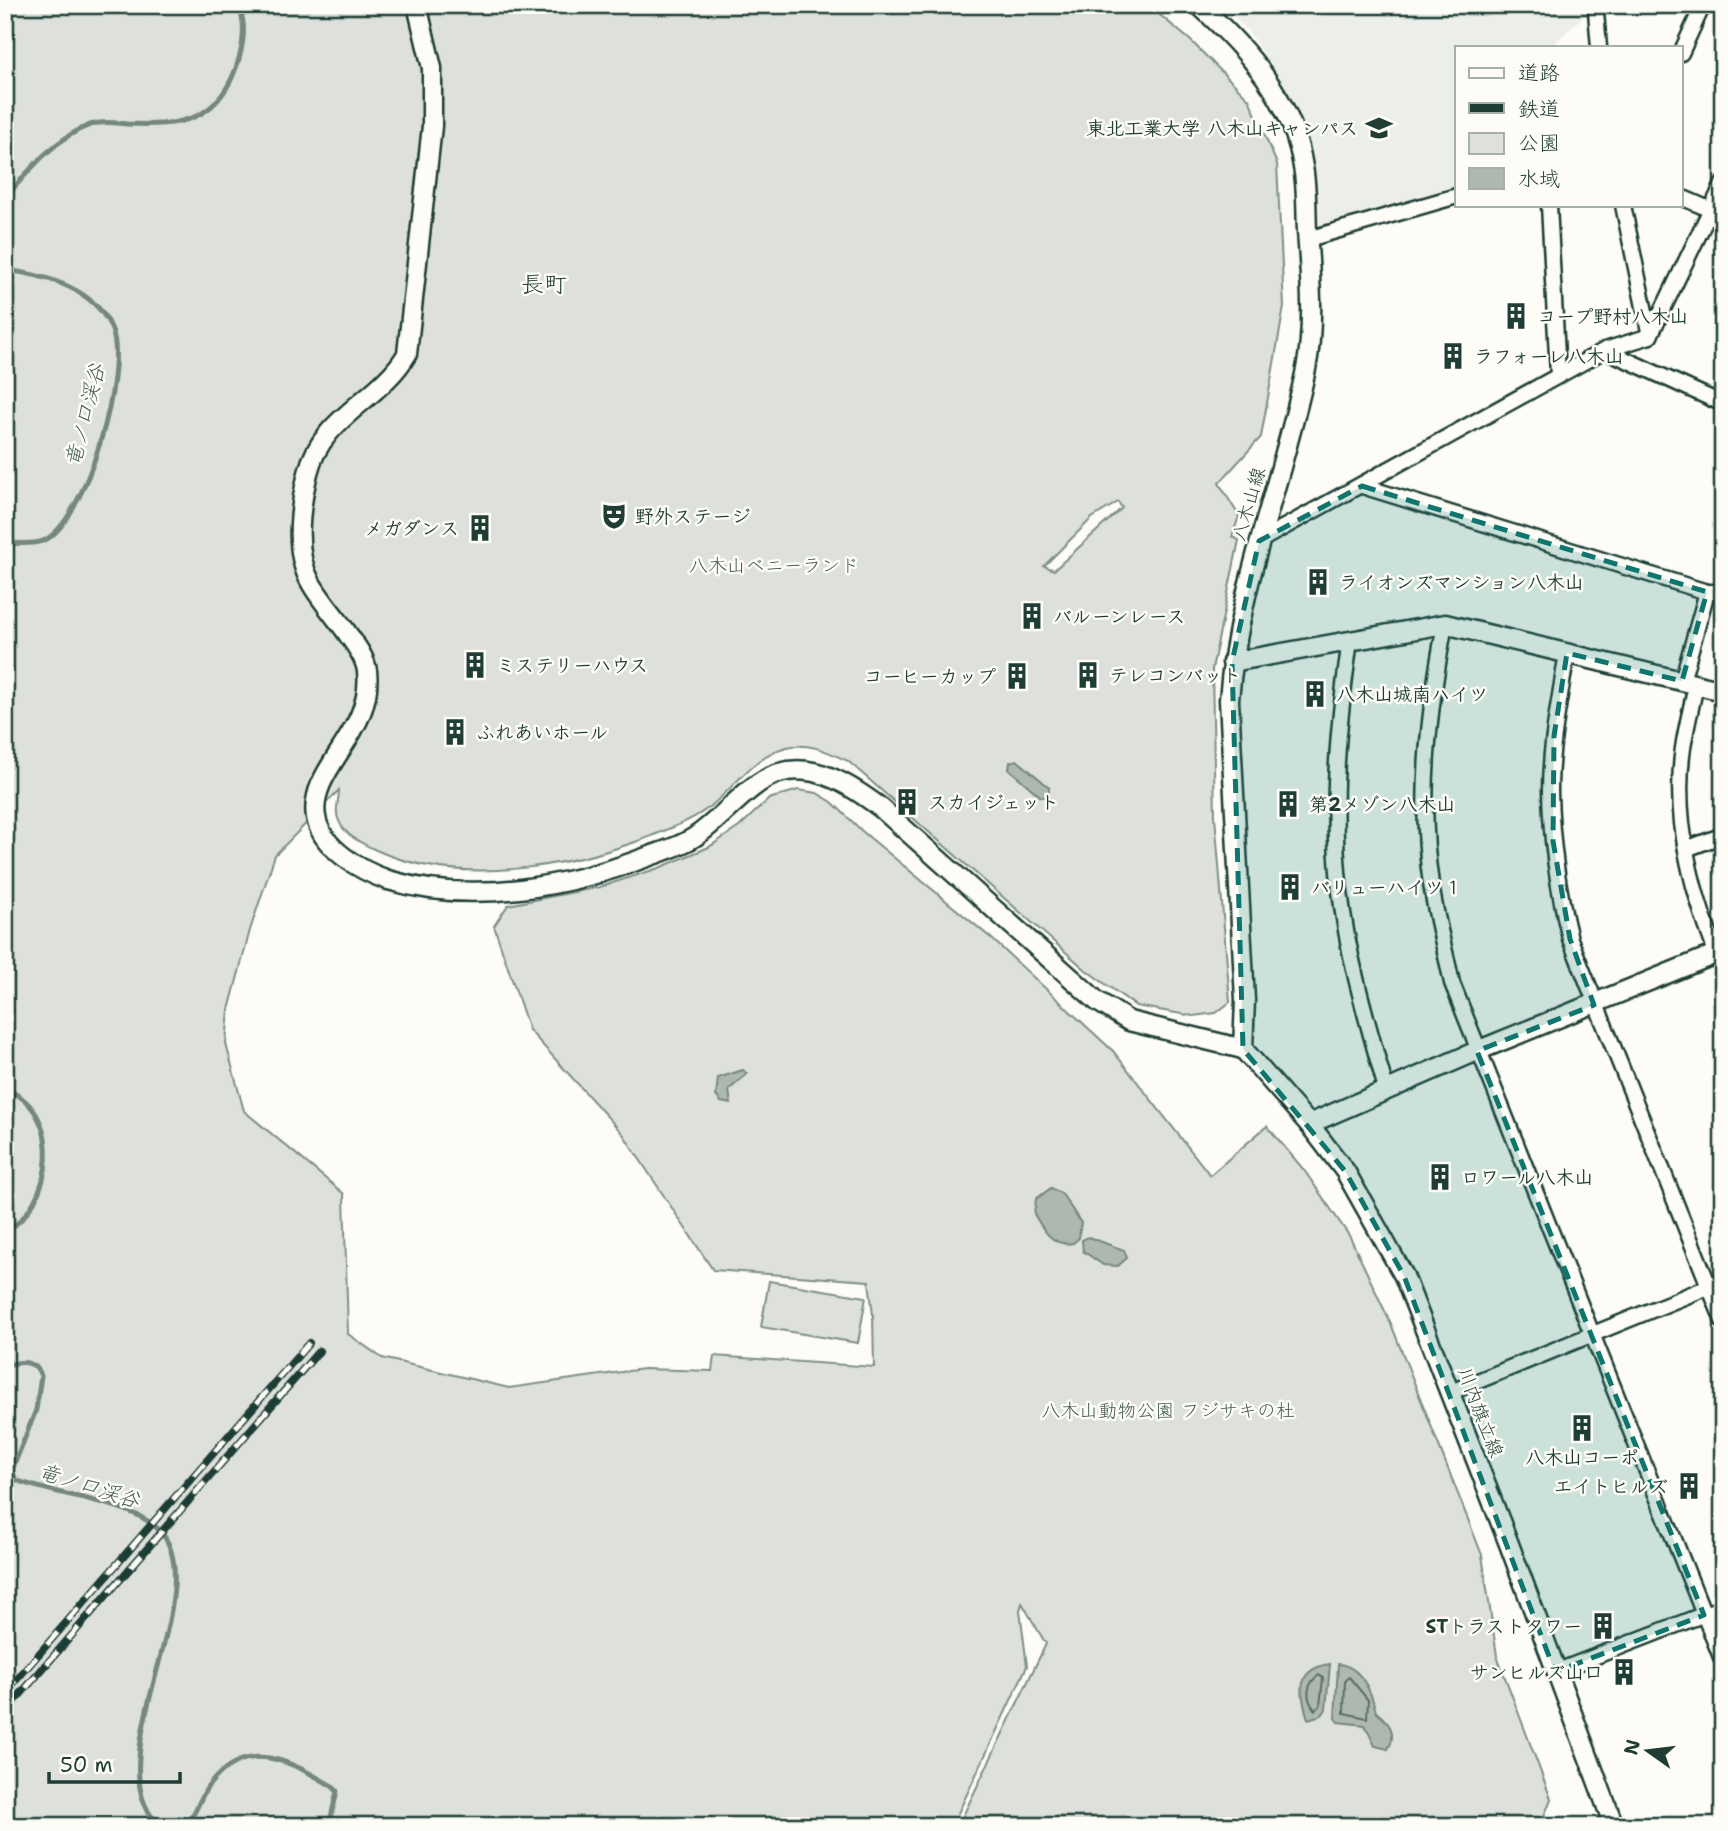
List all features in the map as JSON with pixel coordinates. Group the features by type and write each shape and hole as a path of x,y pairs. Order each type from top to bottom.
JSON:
{"street":[{"path":"417,5 432,68 432,126 407,354 392,376 323,438 308,474 301,515 303,563 310,582 359,650 367,668 367,694 362,712 347,744 322,781 316,803 316,818 330,845 352,862 385,879 424,889 489,891 522,887 626,865 684,842 723,816 754,787 781,772 827,776 854,788 881,808 1097,1001 1129,1021 1243,1049"},
{"name":"八木山線","path":"1199,5 1241,43 1283,107 1303,167 1311,295 1306,368 1259,541 1231,662 1228,700 1245,1000 1243,1049"},
{"path":"1599,5 1596,12 1599,46"},
{"path":"1682,51 1703,5"},
{"path":"1259,541 1605,350 1650,336 1717,213 1723,184"},
{"path":"1308,239 1455,197"},
{"path":"1682,197 1717,213"},
{"path":"1549,206 1558,375"},
{"path":"1623,206 1650,336"},
{"path":"1605,350 1722,403"},
{"path":"1362,486 1707,592 1723,592"},
{"path":"1309,1124 1477,1051 1721,958 1686,849 1682,826 1682,750 1689,683 1707,592"},
{"path":"1231,662 1445,624 1723,691"},
{"path":"1445,624 1429,716 1427,830 1431,883 1450,971 1477,1051 1723,1662"},
{"path":"1350,640 1339,714 1337,771 1340,891 1355,977 1387,1089"},
{"path":"1567,653 1554,736 1550,789 1558,889 1570,939 1594,1005 1716,1283 1723,1321"},
{"path":"1686,849 1718,837 1723,832"},
{"name":"川内旗立線","path":"1243,1049 1309,1124 1345,1171 1404,1276 1451,1392 1615,1826"},
{"path":"1451,1392 1716,1283"},
{"path":"1555,1672 1723,1608"}],"highlighted area":[{"path":"1362,486 1707,592 1682,681 1567,653 1554,736 1553,841 1570,939 1594,1005 1477,1051 1704,1615 1555,1672 1404,1276 1345,1171 1243,1049 1232,662 1259,541"}],"shaded area":[{"name":"東北工業大学 八木山キャンパス","path":"1223,5 1585,5 1586,14 1551,46 1455,46 1455,193 1319,230 1313,154 1291,102 1252,36"}],"green space":[{"path":"5,5 1148,5 1190,40 1249,99 1277,164 1284,307 1261,437 1219,483 1239,516 1232,537 1239,540 1212,669 1215,816 1230,1002 1216,1013 1193,1016 1136,1006 1086,970 848,761 819,749 795,746 765,756 712,805 682,823 601,853 524,868 447,869 410,862 376,850 354,838 341,826 337,813 339,790 275,855 250,930 229,1010 226,1044 244,1111 344,1194 348,1334 382,1358 509,1388 643,1369 712,1371 714,1356 874,1367 869,1281 713,1270 623,1134 529,1030 494,926 508,905 600,887 659,868 709,847 739,827 769,799 798,790 817,793 832,802 863,832 991,938 1113,1051 1210,1175 1267,1126 1304,1170 1350,1237 1391,1324 1482,1555 1497,1656 1551,1799 1540,1826 958,1826 1046,1644 1022,1603 1020,1610 1027,1666 952,1826 5,1826","holes":["1118,502 1122,508 1054,570 1044,566 1092,518"]},
{"path":"769,1281 866,1297 858,1343 761,1327"}],"water":[{"path":"1017,760 1049,787 1049,797 1041,797 1009,769 1010,762"},
{"path":"743,1070 747,1074 729,1090 731,1104 721,1102 716,1096 718,1078"},
{"path":"1051,1188 1062,1194 1081,1223 1079,1238 1073,1243 1054,1240 1034,1214 1036,1199"},
{"path":"1088,1237 1124,1250 1127,1258 1118,1266 1103,1265 1083,1251 1082,1240"},
{"path":"1330,1664 1326,1709 1322,1715 1308,1719 1303,1700 1303,1684 1311,1671"},
{"path":"1338,1664 1360,1675 1372,1697 1376,1712 1391,1728 1392,1738 1388,1749 1375,1746 1365,1725 1338,1722 1335,1718"}],"waterway":[{"name":"竜ノ口渓谷","path":"5,198 54,146 90,125 179,122 206,110 228,86 239,60 244,28 238,5"},
{"name":"竜ノ口渓谷","path":"5,270 52,280 82,294 104,316 112,330 115,350 109,410 88,477 74,506 59,528 43,541 5,543"},
{"name":"竜ノ口渓谷","path":"5,1089 25,1100 38,1117 45,1137 46,1159 43,1181 34,1201 22,1219 5,1232"},
{"name":"竜ノ口渓谷","path":"5,1366 21,1362 31,1364 39,1370 41,1376 36,1410 12,1470 16,1480 132,1513 160,1531 173,1558 173,1594 166,1636 144,1724 139,1765 143,1800 161,1826"},
{"name":"竜ノ口渓谷","path":"184,1826 192,1817 206,1789 224,1770 239,1761 254,1757 285,1762 332,1786 337,1791 329,1826"}],"railway":[{"path":"5,1693 309,1343"},
{"path":"5,1712 319,1351"}],"place":[{"name":"東北工業大学 八木山キャンパス","path":"1379,128"},
{"name":"コープ野村八木山","path":"1516,316"},
{"name":"ラフォーレ八木山","path":"1453,356"},
{"name":"野外ステージ","path":"614,516"},
{"name":"メガダンス","path":"480,528"},
{"name":"ライオンズマンション八木山","path":"1318,582"},
{"name":"バルーンレース","path":"1032,616"},
{"name":"ミステリーハウス","path":"475,665"},
{"name":"テレコンバット","path":"1088,675"},
{"name":"コーヒーカップ","path":"1017,676"},
{"name":"八木山城南ハイツ","path":"1315,694"},
{"name":"ふれあいホール","path":"455,732"},
{"name":"スカイジェット","path":"907,802"},
{"name":"第2メゾン八木山","path":"1288,804"},
{"name":"バリューハイツ１","path":"1290,887"},
{"name":"ロワール八木山","path":"1440,1177"},
{"name":"八木山コーポ","path":"1582,1428"},
{"name":"エイトヒルズ","path":"1689,1486"},
{"name":"STトラストタワー","path":"1603,1626"},
{"name":"サンヒルズ山口","path":"1624,1672"}],"district":[{"name":"長町","path":"544,284"}],"park label":[{"name":"八木山ベニーランド","path":"774,565"},
{"name":"八木山動物公園 フジサキの杜","path":"1168,1410"}]}
